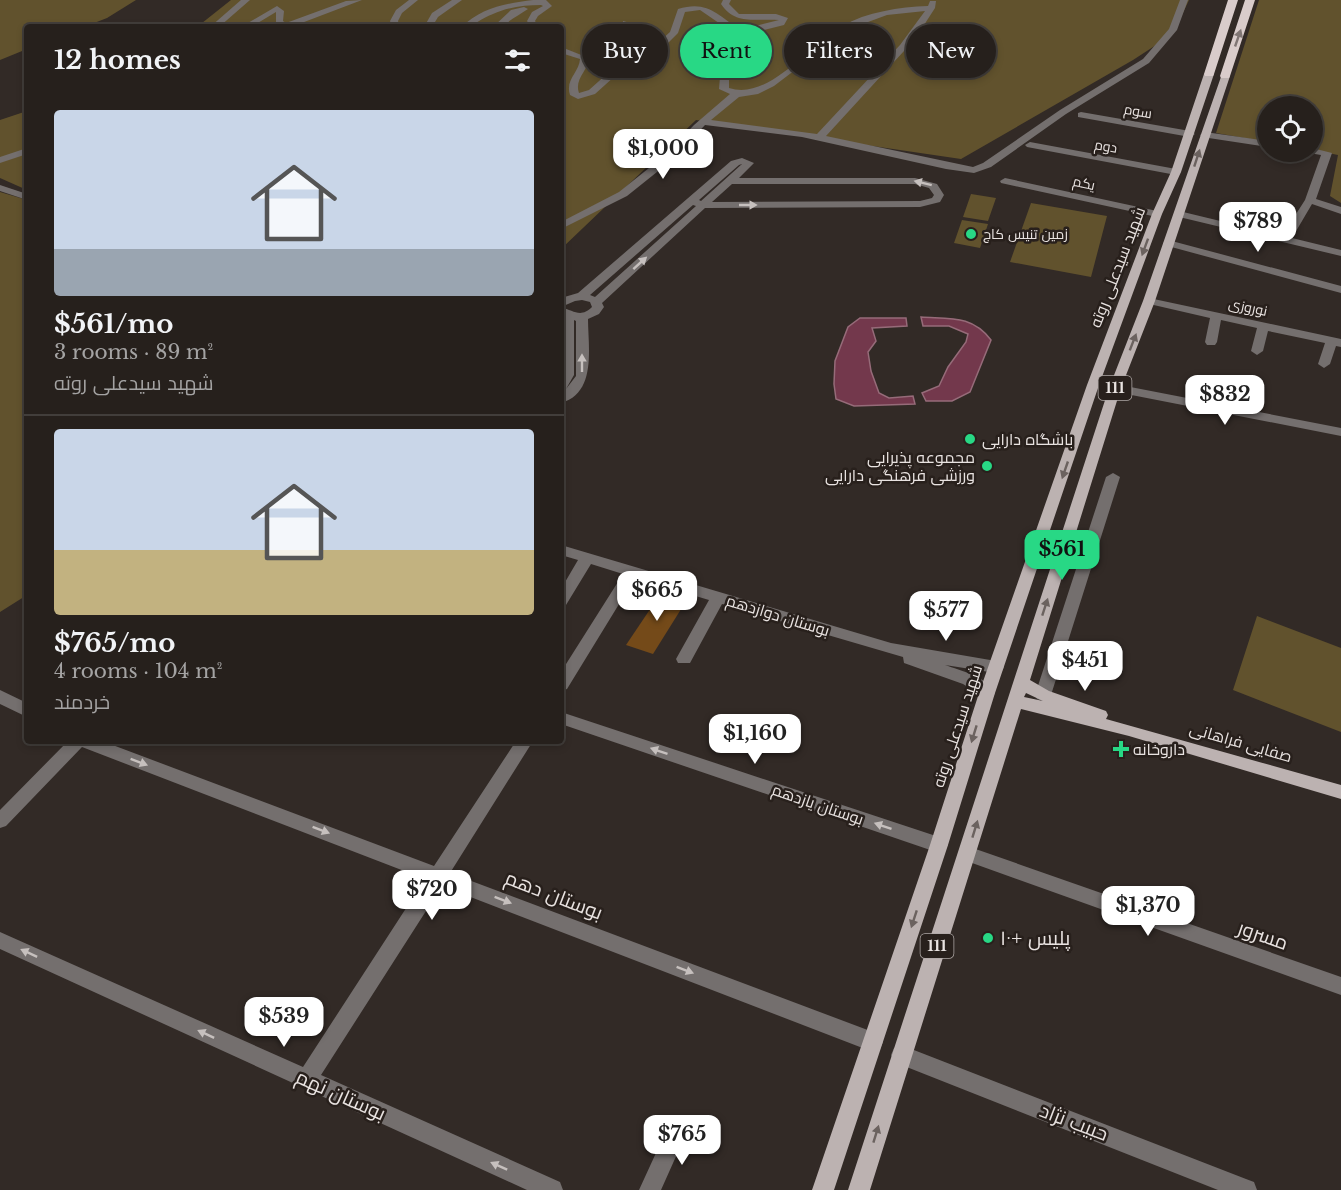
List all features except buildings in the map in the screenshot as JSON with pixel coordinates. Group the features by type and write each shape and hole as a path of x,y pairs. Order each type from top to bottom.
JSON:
{"highway":[{"name":"111","path":"1217,75 1233,0"},
{"name":"111","path":"1217,75 1251,0"}],"main road":[{"name":"شهید سیدعلی روته","path":"859,1190 1115,388 1149,301 1179,214 1197,134 1217,75"},
{"name":"شهید سیدعلی روته","path":"823,1190 939,845 987,693 1093,386 1157,214 1197,134"},
{"name":"صفایی فراهانی","path":"1021,682 1043,695 1112,719 1129,730"},
{"name":"صفایی فراهانی","path":"1014,702 1032,704 1101,726 1129,730 1341,792"}],"street":[{"path":"218,24 246,0"},
{"path":"296,24 342,4 358,0"},
{"path":"395,24 394,21 399,12 414,0"},
{"path":"430,24 435,15 458,0"},
{"path":"727,0 725,4 735,15 747,18 777,16 784,18 781,23 772,25"},
{"path":"703,122 819,138 974,170 981,168 1063,112 1146,61 1173,30 1184,0"},
{"path":"469,24 476,17 501,8 547,1"},
{"path":"500,24 514,12 547,1"},
{"path":"533,24 531,21 535,14 548,6 547,1"},
{"path":"723,78 724,89 736,94 751,93 769,86 844,28 865,19 932,4"},
{"path":"819,138 901,48 932,4"},
{"path":"668,38 674,33 681,11 689,8 702,7 726,24"},
{"path":"250,24 277,8 280,11 279,22 282,24"},
{"path":"564,51 582,57"},
{"path":"582,69 576,74 572,85 573,93 578,96 592,92 607,78"},
{"path":"564,224 623,194 668,158 703,122 736,94"},
{"name":"سوم","path":"1081,114 1257,142"},
{"name":"دوم","path":"1030,145 1176,172"},
{"path":"0,160 24,152"},
{"path":"1285,240 1310,200 1328,153 1323,152"},
{"path":"581,297 735,162 742,160 748,163 732,181 596,302"},
{"path":"691,201 704,205 920,204 936,200 939,195 933,186 915,181 732,181"},
{"name":"یکم","path":"1005,181 1157,214"},
{"path":"0,188 24,196"},
{"path":"1310,200 1341,211"},
{"path":"1179,214 1341,253"},
{"path":"1168,243 1341,290"},
{"path":"564,302 581,297 596,302"},
{"name":"نوروزی","path":"1149,301 1336,342"},
{"path":"564,382 568,375 564,313 582,317 597,310 596,302"},
{"path":"1211,342 1216,316"},
{"path":"564,397 576,388 582,376 582,317"},
{"path":"1257,351 1263,326"},
{"path":"1324,364 1336,342"},
{"path":"1115,388 1341,432"},
{"path":"1043,695 1113,477"},
{"name":"بوستان دوازدهم","path":"564,551 891,649 996,667"},
{"path":"564,596 587,558"},
{"path":"564,680 632,571"},
{"path":"684,659 718,597"},
{"name":"بوستان دوازدهم","path":"891,649 910,660 969,680 987,693"},
{"path":"0,696 24,709"},
{"name":"بوستان یازدهم","path":"564,719 939,845"},
{"path":"0,820 75,744"},
{"name":"بوستان دهم","path":"92,744 873,1042"},
{"path":"306,1080 523,744"},
{"name":"مسرور","path":"967,854 1341,986"},
{"name":"بوستان نهم","path":"0,939 552,1190"},
{"name":"حبیب نژاد","path":"901,1055 1246,1190"},
{"path":"650,1190 679,1125"}],"shaded area":[{"path":"0,0 136,0 107,18 92,24 24,24 24,50 0,60"},
{"path":"231,0 1189,0 1173,34 1133,60 961,159 696,120 564,246 564,24 201,24"},
{"path":"1259,0 1341,0 1341,203 1330,196 1338,155 1323,152 1323,96 1257,96 1257,140 1216,133"},
{"path":"24,112 24,189 0,178 0,120"},
{"path":"0,192 24,199 24,597 0,612"},
{"name":"زمین تنیس کاج","path":"971,194 996,198 988,221 963,217"},
{"path":"1031,203 1107,216 1091,277 1010,262"},
{"name":"زمین تنیس کاج","path":"962,220 988,224 980,248 954,243"},
{"path":"921,317 968,322 984,332 991,340 970,392 952,401 926,401 922,393 939,386 948,367 966,342 968,334 949,326 923,326"},
{"path":"860,318 906,318 907,326 872,328 876,341 868,352 871,371 879,393 889,398 913,396 915,404 854,406 836,399 835,361 848,327"},
{"path":"1257,616 1341,648 1341,732 1233,690"}],"place":[{"name":"زمین تنیس کاج","path":"971,234"},
{"name":"باشگاه دارایی","path":"970,439"},
{"name":"مجموعه پذیرایی ورزشی فرهنگی دارایی","path":"987,466"},
{"name":"داروخانه","path":"1121,749"},
{"name":"پلیس +۱۰","path":"988,938"}]}
